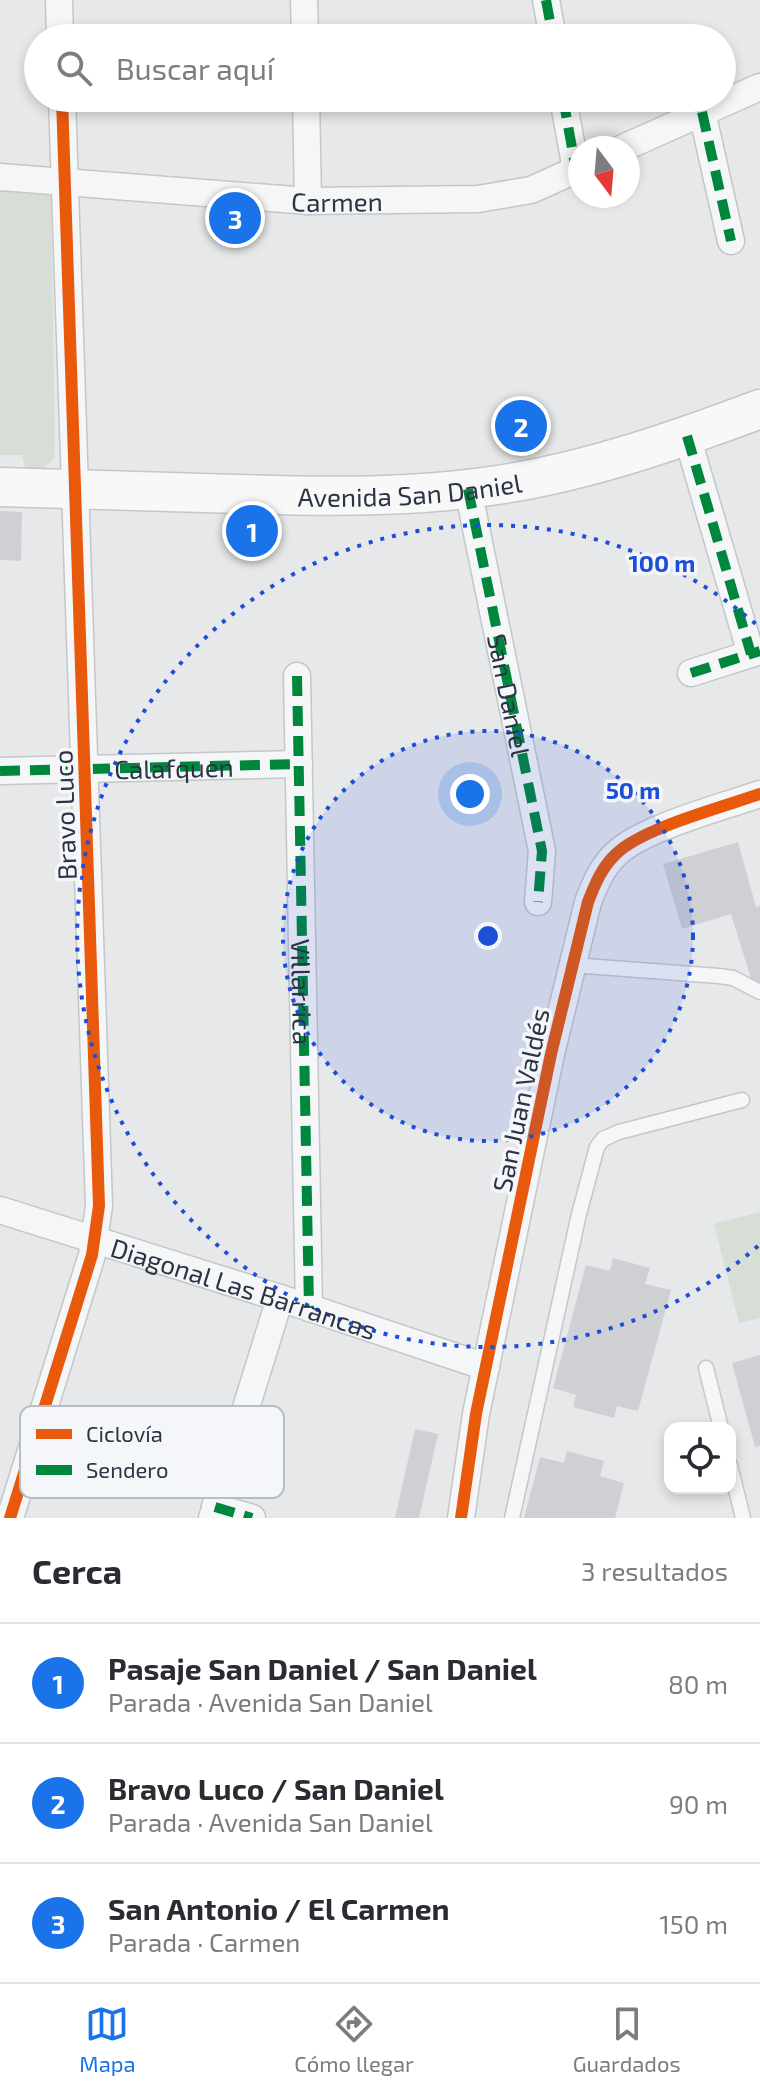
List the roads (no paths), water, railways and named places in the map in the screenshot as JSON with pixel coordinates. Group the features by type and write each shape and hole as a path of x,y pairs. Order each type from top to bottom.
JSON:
{"street":[{"path":"59,0 60,24"},
{"path":"304,0 305,24"},
{"path":"546,0 550,24"},
{"path":"736,97 760,87"},
{"name":"Bravo Luco","path":"45,1406 92,1255 99,1193 62,112"},
{"path":"306,112 308,201"},
{"name":"Carmen","path":"566,112 571,136"},
{"path":"640,140 702,112 731,241"},
{"name":"Carmen","path":"0,177 308,201 478,199 531,190 568,173"},
{"name":"Avenida San Daniel","path":"0,487 303,496 368,496 468,489 572,470 687,436 760,409"},
{"path":"687,436 755,652 691,673"},
{"name":"San Daniel","path":"468,489 542,851 538,902"},
{"name":"Villarrica","path":"297,676 309,1308"},
{"name":"Calafquen","path":"0,771 299,764"},
{"name":"San Juan Valdés","path":"461,1518 467,1461 486,1367 572,965 595,884 616,854 640,837 760,794"},
{"name":"Diagonal Las Barrancas","path":"0,1210 486,1367"},
{"path":"246,1406 280,1298"},
{"name":"Bravo Luco","path":"10,1518 20,1486"},
{"path":"213,1513 252,1518"}],"lane":[{"path":"572,965 733,978 760,992"},
{"path":"512,1518 582,1200 597,1147 603,1139 619,1132 742,1100"},
{"path":"706,1368 720,1422"},
{"path":"736,1489 743,1518"}],"place":[{"name":"San Antonio / El Carmen","path":"235,218"},
{"name":"Bravo Luco / San Daniel","path":"521,426"},
{"name":"Pasaje San Daniel / San Daniel","path":"252,531"}]}
